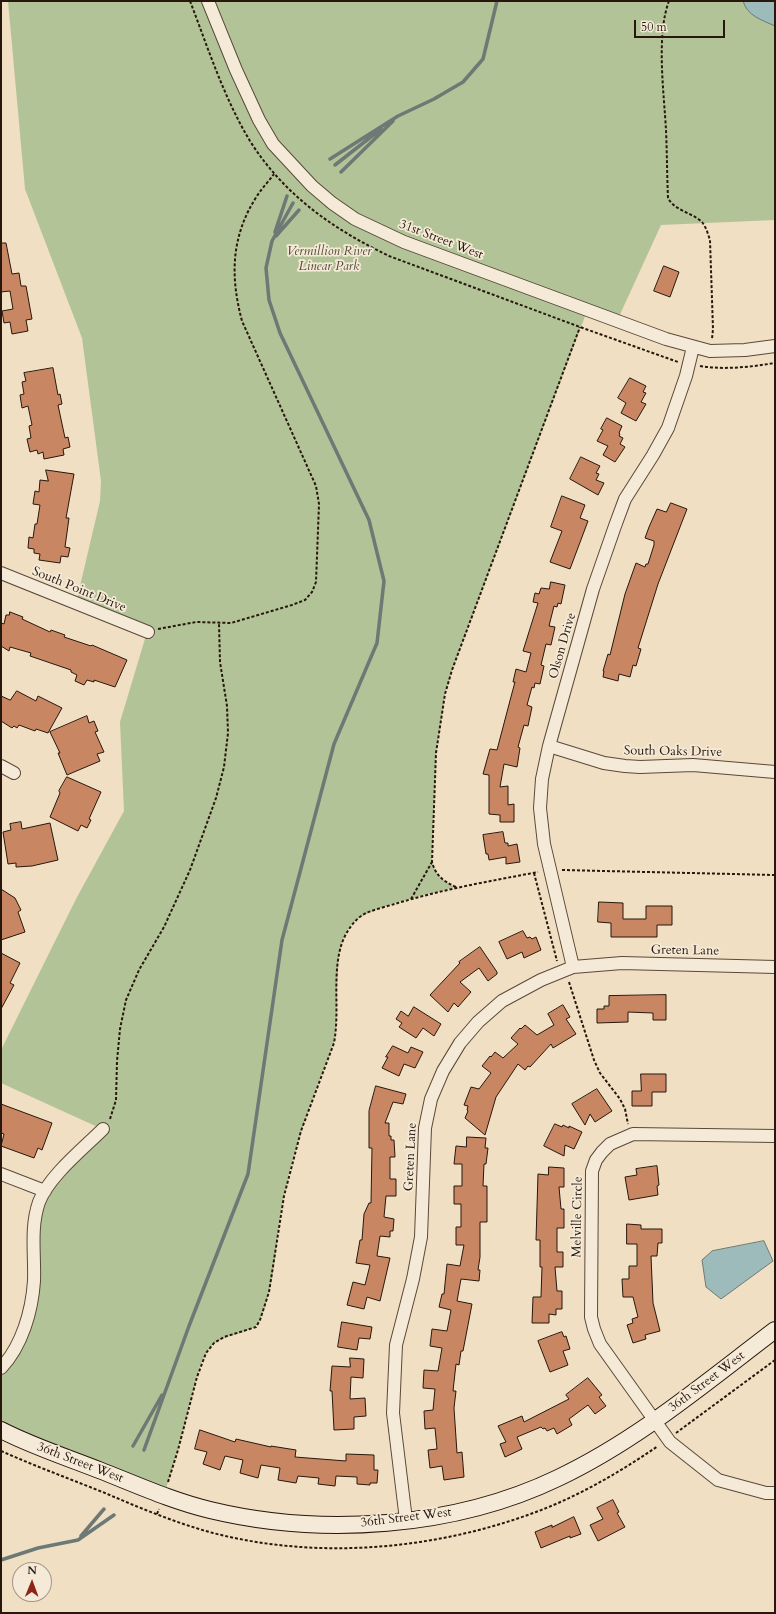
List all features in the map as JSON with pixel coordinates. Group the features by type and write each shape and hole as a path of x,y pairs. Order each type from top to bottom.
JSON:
{"street":[{"name":"31st Street West","path":"208,1 236,70 259,120 273,144 312,186 332,203 356,219 404,242 666,339 693,347 710,350 745,350 775,346"},
{"name":"Olson Drive","path":"568,969 544,844 540,808 542,779 549,746 593,588 625,499 668,428 686,376 693,347"},
{"name":"South Point Drive","path":"1,574 148,632"},
{"name":"South Oaks Drive","path":"549,746 604,763 625,766 640,767 693,764 775,772"},
{"path":"1,766 14,773"},
{"name":"Greten Lane","path":"406,1520 393,1413 396,1345 413,1279 420,1237 425,1128 431,1098 443,1071 460,1043 478,1022 502,1001 541,980 568,969 622,963 775,967"},
{"path":"1,1368 19,1340 29,1314 34,1281 32,1254 34,1225 39,1202 45,1191 59,1173 102,1129"},
{"name":"Melville Circle","path":"775,1136 633,1134 610,1144 596,1160 592,1171 591,1317 600,1344 654,1422 670,1442 718,1480 775,1493"},
{"path":"1,1174 45,1191"},
{"name":"36th Street West","path":"1,1430 164,1495 209,1510 263,1521 319,1525 375,1523 425,1518 479,1507 505,1499 557,1478 606,1452 654,1422 775,1330"}],"path":[{"path":"669,1 661,52 668,198 671,204 702,222 707,230 710,240 713,329 708,367"},
{"path":"148,632 196,622 231,623 305,600 312,592 316,582 319,504 316,486 242,321 236,300 234,274 236,251 244,220 257,196 275,174"},
{"path":"456,887 442,880 438,876 432,862 436,752 445,694 452,670 580,327"},
{"path":"102,1129 112,1116 116,1100 120,1028 126,1000 139,970 164,927 190,870 216,798 224,766 228,734 227,706 220,662 219,623"},
{"path":"411,899 432,862"},
{"path":"157,1514 178,1450 197,1377 206,1353 214,1343 224,1337 256,1327 260,1320 269,1292 284,1196 301,1131 334,1043 341,946 350,925 366,913 411,899 456,887 550,870 775,875"},
{"path":"534,873 556,960 568,969 573,992 594,1060 600,1073 620,1099 625,1109 630,1135"}],"green space":[{"name":"Vermillion River Linear Park","path":"8,1 775,1 775,220 661,225 617,321 587,311 452,670 445,694 436,753 432,862 441,878 447,883 456,887 400,902 370,912 350,926 344,936 339,960 337,981 334,1043 306,1118 288,1176 281,1210 273,1274 266,1305 256,1326 250,1330 219,1341 206,1353 198,1374 164,1495 1,1430 1,1368 29,1315 39,1202 102,1129 1,1083 1,1050 76,899 124,811 120,722 147,632 76,603 100,501 101,481 82,338 25,189"}],"water":[{"path":"743,1 775,1 775,26 751,14"},
{"path":"764,1241 773,1261 721,1299 706,1287 702,1260 712,1251"}],"building":[{"path":"1,243 6,243 12,274 19,273 21,286 26,286 32,319 26,320 28,331 12,334 10,322 4,323 2,311 13,309 10,291 1,292"},
{"path":"664,266 679,272 670,297 654,291"},
{"path":"53,368 58,395 60,394 62,404 58,405 65,438 68,437 70,447 63,449 64,455 44,459 43,452 38,454 37,450 30,452 27,439 31,438 29,426 32,425 28,406 22,408 20,395 24,394 22,382 26,381 24,373"},
{"path":"630,378 646,386 643,392 646,393 641,402 646,404 636,421 621,413 626,403 618,398"},
{"path":"607,418 622,426 619,436 623,438 620,444 625,447 615,462 603,455 608,446 597,441"},
{"path":"581,457 600,466 596,473 599,474 596,480 604,483 598,495 570,479"},
{"path":"46,470 74,474 66,518 69,518 65,547 70,548 68,557 61,556 60,563 39,560 40,554 34,553 34,549 28,548 29,537 33,538 35,524 37,524 40,505 33,504 35,491 39,492 40,480 48,481"},
{"path":"562,496 585,505 580,518 588,521 570,569 550,562 562,531 551,527"},
{"path":"671,503 687,509 658,584 638,648 641,649 636,666 633,665 630,677 619,674 618,681 603,677 603,671 608,654 610,655 625,594 636,563 645,567 646,564 648,564 654,545 654,541 645,538 649,527 657,509 666,512"},
{"path":"551,582 565,585 561,604 558,603 557,607 554,606 549,626 555,627 551,645 546,644 541,665 544,666 540,684 535,683 534,688 532,687 527,705 532,707 528,726 524,725 518,747 520,748 517,767 504,764 500,787 508,786 508,805 514,804 514,822 500,822 500,815 489,814 489,775 483,774 490,749 497,750 515,682 513,682 516,669 526,672 531,653 523,651 538,603 533,602 535,593 539,594 541,588 549,589"},
{"path":"10,612 23,617 22,619 50,632 51,630 65,635 64,637 91,646 92,645 127,660 115,687 94,680 94,682 87,680 84,685 75,681 77,675 71,672 71,670 30,656 31,653 10,647 9,651 1,646 1,623 4,624 6,615 9,615"},
{"path":"17,691 36,701 38,696 62,708 48,733 36,729 35,731 19,725 17,728 14,726 12,728 1,721 1,696 10,700"},
{"path":"87,716 89,723 94,721 98,731 95,732 104,752 97,754 100,761 67,775 58,753 60,753 50,732"},
{"path":"67,777 101,792 89,819 91,820 87,828 81,825 78,831 50,817 60,793 59,791"},
{"path":"21,822 22,829 50,823 58,860 32,866 16,867 16,863 8,864 3,832 11,830 10,824"},
{"path":"503,832 505,843 508,843 508,846 517,844 520,862 506,864 506,857 489,860 488,854 486,854 483,835"},
{"path":"1,889 15,898 21,910 18,912 25,932 1,940"},
{"path":"599,902 623,903 623,919 646,919 646,906 672,906 672,925 657,925 657,937 611,937 611,923 598,922"},
{"path":"523,931 527,938 530,937 532,939 536,937 541,950 524,958 522,952 507,959 499,942"},
{"path":"480,947 497,974 488,981 479,968 460,982 471,992 458,1007 454,1003 448,1012 430,995 460,963 459,962"},
{"path":"1,953 20,963 10,983 14,985 1,1009"},
{"path":"666,995 666,1020 653,1020 653,1013 628,1012 628,1022 597,1023 597,1009 604,1009 604,1006 609,1006 609,996"},
{"path":"563,1005 570,1017 566,1019 576,1034 553,1048 551,1044 530,1067 528,1066 525,1070 518,1064 496,1097 485,1135 465,1118 468,1111 468,1106 464,1105 471,1087 479,1089 491,1073 482,1066 495,1052 503,1058 518,1044 511,1038 520,1028 521,1029 525,1025 537,1035 554,1025 548,1014"},
{"path":"414,1007 441,1024 434,1036 423,1028 416,1038 399,1027 402,1023 396,1019 401,1011 408,1016"},
{"path":"393,1046 408,1053 411,1047 423,1052 415,1068 404,1064 399,1076 382,1068 388,1057 386,1057"},
{"path":"641,1074 666,1074 666,1092 652,1092 652,1106 632,1106 632,1091 641,1091"},
{"path":"376,1086 406,1094 403,1104 393,1102 385,1123 389,1123 389,1136 391,1136 391,1140 394,1140 395,1157 390,1157 390,1179 396,1179 396,1196 386,1196 384,1217 394,1219 393,1231 390,1231 390,1237 380,1236 377,1256 390,1258 380,1301 367,1297 364,1309 347,1305 353,1282 365,1285 370,1265 356,1263 360,1240 362,1240 364,1214 369,1203 371,1203 372,1148 369,1148 369,1111"},
{"path":"597,1089 612,1111 595,1122 590,1114 585,1125 572,1104"},
{"path":"1,1104 52,1123 42,1150 38,1148 34,1158 1,1146 4,1134 1,1133"},
{"path":"555,1124 562,1127 563,1125 569,1128 569,1126 582,1132 574,1149 565,1145 564,1156 544,1146"},
{"path":"467,1137 486,1138 485,1148 488,1148 486,1164 484,1164 483,1186 487,1186 487,1222 480,1222 479,1281 461,1279 457,1301 472,1304 463,1351 461,1351 459,1365 456,1364 453,1391 456,1391 454,1408 457,1453 462,1452 464,1477 444,1480 442,1466 430,1468 428,1450 437,1449 435,1428 425,1429 424,1411 433,1410 435,1389 423,1388 424,1370 438,1371 442,1348 430,1346 432,1329 447,1331 451,1310 439,1307 442,1294 444,1294 447,1264 460,1266 464,1245 456,1245 456,1227 461,1227 461,1204 454,1204 454,1186 462,1186 462,1164 454,1164 456,1146 466,1147"},
{"path":"657,1166 659,1185 657,1186 658,1195 629,1200 625,1177 637,1175 636,1169"},
{"path":"549,1167 564,1168 564,1187 559,1187 561,1209 564,1209 564,1228 557,1228 557,1252 563,1252 563,1267 555,1267 557,1291 562,1291 562,1309 556,1309 556,1315 549,1314 549,1323 532,1323 533,1297 541,1297 542,1267 540,1267 540,1240 536,1240 538,1174 548,1175"},
{"path":"627,1224 641,1225 641,1229 662,1229 662,1243 658,1243 657,1256 651,1256 653,1303 660,1331 645,1335 646,1339 633,1343 627,1325 633,1323 632,1319 638,1317 633,1297 623,1297 622,1279 629,1279 629,1266 637,1266 637,1244 627,1244"},
{"path":"342,1322 372,1327 370,1339 359,1338 357,1350 338,1347"},
{"path":"562,1332 564,1337 566,1336 570,1349 563,1351 568,1365 550,1372 538,1341"},
{"path":"350,1358 364,1359 363,1378 351,1377 350,1399 365,1398 366,1416 354,1417 354,1429 334,1430 332,1391 330,1391 332,1366 350,1367"},
{"path":"588,1378 602,1395 599,1397 606,1406 595,1414 588,1405 569,1419 572,1425 557,1434 554,1428 547,1431 545,1428 543,1429 541,1427 517,1437 522,1449 505,1457 500,1444 506,1442 498,1426 522,1416 524,1422 569,1399 566,1395"},
{"path":"200,1430 235,1442 236,1439 271,1447 296,1450 295,1457 346,1461 346,1454 374,1455 374,1470 378,1470 377,1483 370,1483 370,1485 357,1484 357,1477 336,1476 335,1486 318,1484 319,1478 298,1476 296,1483 278,1480 280,1468 261,1465 258,1478 240,1473 243,1460 225,1456 220,1470 203,1464 207,1452 195,1449"},
{"path":"613,1500 619,1512 617,1513 625,1527 598,1541 590,1525 603,1519 597,1508"},
{"path":"574,1517 581,1534 570,1538 570,1536 541,1548 535,1532 552,1525 552,1527"}],"waterway":[{"path":"330,159 398,116 434,99 463,82 483,59 497,1"},
{"path":"341,172 393,121"},
{"path":"335,165 381,129"},
{"path":"275,232 287,196"},
{"path":"144,1450 189,1326 248,1174 282,940 334,744 377,643 384,581 369,520 280,333 269,300 266,268 272,241 293,203"},
{"path":"276,236 299,210"},
{"path":"133,1446 162,1395"},
{"path":"81,1536 104,1509"},
{"path":"1,1560 38,1548 78,1540 114,1515"}]}
